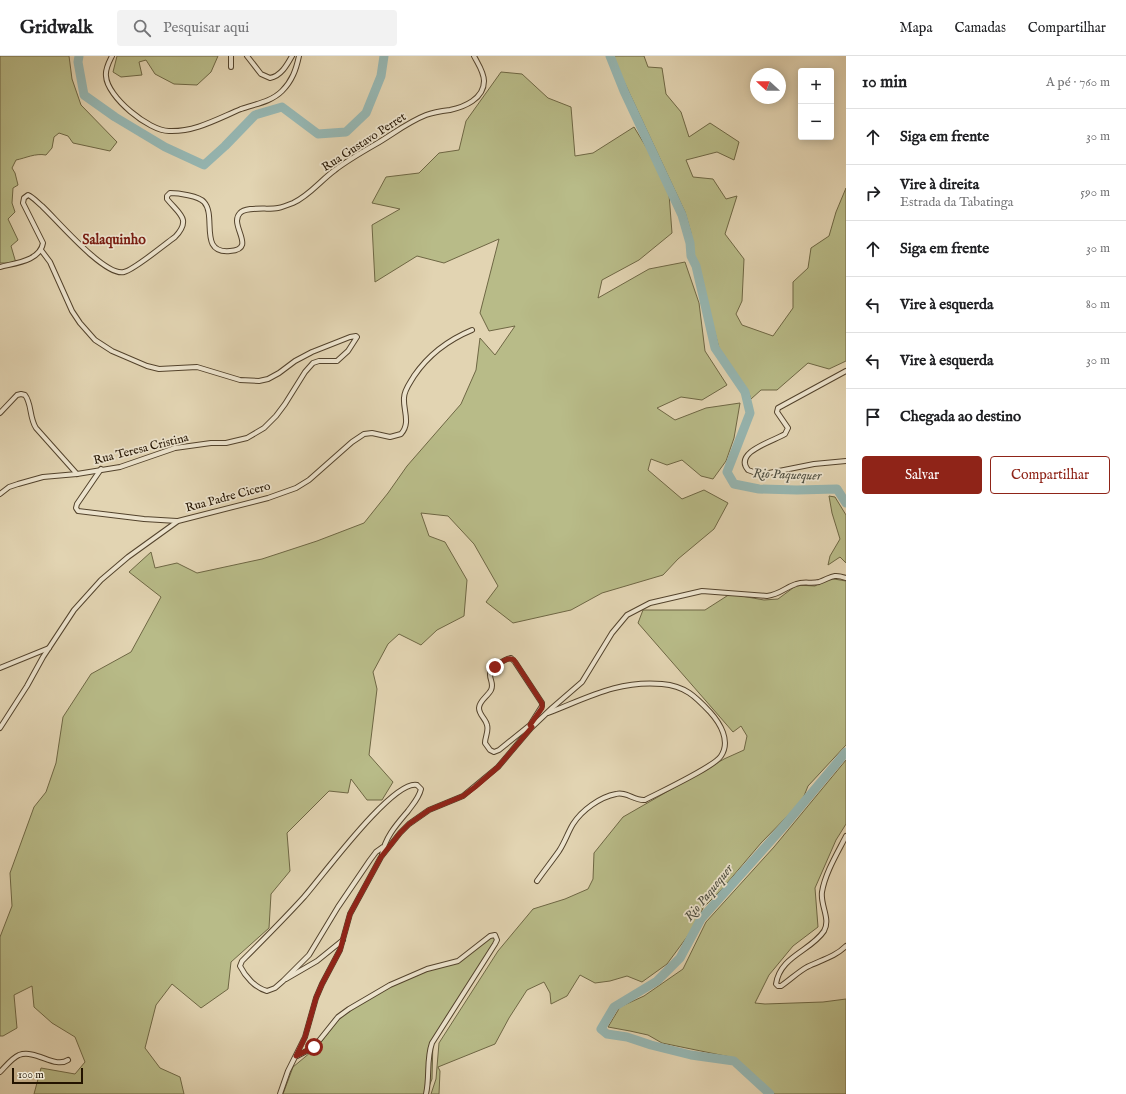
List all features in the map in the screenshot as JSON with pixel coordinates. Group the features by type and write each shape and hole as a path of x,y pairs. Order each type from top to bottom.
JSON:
{"street":[{"path":"112,56 106,76 110,89 136,116 150,126 167,131 194,129 270,99 282,91 292,79 299,56"},
{"path":"231,56 231,67"},
{"path":"247,56 261,74 270,78 276,76 284,69 292,56"},
{"name":"Rua Gustavo Perret","path":"41,250 43,243 23,203 24,198 28,195 46,210 103,266 119,273 132,268 180,231 183,226 183,218 167,199 168,194 171,193 196,198 205,203 209,214 210,237 212,244 224,252 236,250 241,247 243,241 237,221 242,211 251,209 279,208 292,204 307,194 336,170 409,124 433,112 451,110 470,103 476,98 484,86 482,72 474,56"},
{"path":"0,267 29,259 41,250"},
{"name":"Rua Teresa Cristina","path":"0,494 9,487 43,477 77,474 120,467 175,448 240,441 253,436 276,416 305,372 313,363 319,361 337,361 348,351 357,338 356,336 350,337 312,352 294,361 279,373 268,379 251,381 240,380 197,367 159,369 147,366 112,351 95,340 72,311 50,262 41,250"},
{"name":"Rua Padre Cicero","path":"0,728 49,648 77,606 101,580 128,557 178,521 268,498 296,488 309,480 352,442 364,434 372,433 390,436 401,434 406,427 404,402 405,392 421,366 444,344 472,330"},
{"path":"846,371 778,408 777,412 788,428 785,434 752,450 744,460 745,467 748,470 758,474 772,473 814,464 846,461"},
{"path":"0,413 17,395 25,395 28,399 33,422 36,428 77,474"},
{"path":"101,469 77,504 76,508 78,511 144,519 178,521"},
{"path":"280,1094 288,1070 305,1037 316,998 340,950 350,914 381,857 409,824 429,810 463,796 498,767 531,726 542,708 542,703 511,658 507,659 490,671 492,688 480,704 479,711 486,720 488,726 485,744 491,750 497,751 531,726 582,682 618,623 627,615 643,606 669,598 702,591 767,596 776,594 803,582 817,582 832,576 846,578"},
{"path":"0,668 49,648"},
{"path":"537,881 560,851 580,814 614,794 620,793 645,800 718,760 722,756 724,745 722,728 718,721 692,694 684,689 673,686 644,684 617,687 591,695 545,714"},
{"path":"344,938 316,961 271,990 267,991 261,989 246,976 240,967 240,962 275,928 305,895 343,848 371,817 395,795 413,784 417,785 420,788 418,797 390,834 383,847 381,857"},
{"path":"846,836 835,857 822,892 826,922 824,930 816,940 783,968 777,978 776,984 781,986 806,968 830,958 846,946"},
{"path":"283,982 309,955 338,907 373,856 383,847"},
{"path":"296,1056 314,1047 341,1014 362,1000 390,985 428,969 458,961 491,935 495,935 497,940 495,944 432,1043 428,1058 429,1076 426,1094"},
{"path":"0,1072 20,1054 31,1054 59,1063 64,1063 68,1060"}],"green space":[{"path":"0,56 69,56 72,79 81,105 117,142 110,151 73,143 68,136 59,133 54,137 52,148 46,155 34,155 16,160 12,168 18,185 13,188 12,203 15,212 8,219 18,240 11,246 16,263 0,263"},
{"path":"117,56 218,56 211,72 197,85 174,84 155,74 146,60 139,62 142,75 121,77 113,72"},
{"path":"612,56 644,56 648,67 662,68 666,94 681,112 689,137 710,123 739,142 734,160 717,152 686,160 693,177 713,179 726,199 737,196 725,234 744,259 742,301 736,314 742,325 773,336 793,308 793,282 808,268 811,248 829,236 836,212 846,188 846,361 829,369 808,363 777,390 761,390 751,399 748,391 719,348 694,254 691,233 685,212"},
{"path":"501,72 522,74 548,98 571,107 575,156 593,153 634,127 651,155 669,194 672,233 639,260 602,280 598,298 649,269 685,262 699,303 705,351 727,385 702,400 681,397 657,408 675,420 706,408 740,403 734,438 726,461 713,479 701,476 682,460 667,465 651,459 648,470 682,499 704,490 728,503 714,529 678,559 663,575 602,593 571,610 513,623 486,602 498,586 474,544 448,516 421,513 429,536 445,542 467,580 464,616 437,630 421,645 399,634 388,644 373,672 377,689 369,755 393,782 382,800 367,800 351,779 348,793 329,791 287,833 290,871 271,894 269,928 231,962 228,989 201,1008 172,984 156,1005 145,1048 160,1068 180,1077 184,1094 34,1094 41,1068 75,1074 85,1062 75,1037 52,1023 34,1007 32,986 14,995 17,1028 3,1036 0,1036 0,937 12,906 10,873 34,807 46,792 56,763 63,717 91,674 131,652 161,597 129,572 151,552 155,568 177,563 197,573 262,559 317,541 364,523 407,466 461,404 476,370 480,338 495,355 515,326 489,331 480,313 499,239 444,263 417,256 375,282 372,225 400,209 372,203 386,177 419,173 439,153 459,150 466,121"},
{"path":"829,496 835,497 846,515 846,563 840,557 828,565 830,556 840,539 832,513"},
{"path":"828,578 846,581 846,745 808,786 802,801 761,843 722,889 703,908 695,926 667,964 642,982 627,976 610,981 595,983 580,975 567,996 551,1004 550,993 544,982 527,990 509,1018 495,1044 438,1067 440,1071 439,1094 431,1094 436,1079 439,1043 498,951 533,909 565,899 588,889 593,879 594,853 623,817 724,759 744,750 747,736 741,726 733,732 638,623 643,610 705,610 730,594 764,600 778,599 797,585 815,586"},
{"path":"846,760 846,824 836,840 815,888 818,927 793,946 769,975 755,1003 823,1002 846,999 846,1094 775,1094 735,1058 662,1043 648,1035 608,1027 620,1007 644,996 683,969 706,922 774,847"},
{"path":"495,934 498,939 433,1039 432,1079 426,1094 283,1094 293,1067 317,1047 344,1013 388,987 441,964 461,960"}],"waterway":[{"path":"79,56 78,62 84,95 115,117 165,147 204,165 255,115 282,107 318,134 346,132 366,113 381,76 384,56"},
{"path":"610,56 624,91 682,215 690,243 691,256 696,266 715,348 745,392 750,413 727,472 734,484 759,489 837,489 846,503"},
{"name":"Rio Paquequer","path":"770,1094 734,1061 691,1055 651,1045 627,1037 607,1034 601,1029 614,1007 657,981 680,958 701,919 784,826 846,752"}],"district":[{"name":"Salaquinho","path":"114,240"}],"route":[{"path":"314,1047 296,1056 305,1037 316,998 340,950 350,914 381,857 409,824 429,810 463,796 498,767 532,727 530,725 542,708 542,703 514,660 509,658 495,667"}]}
